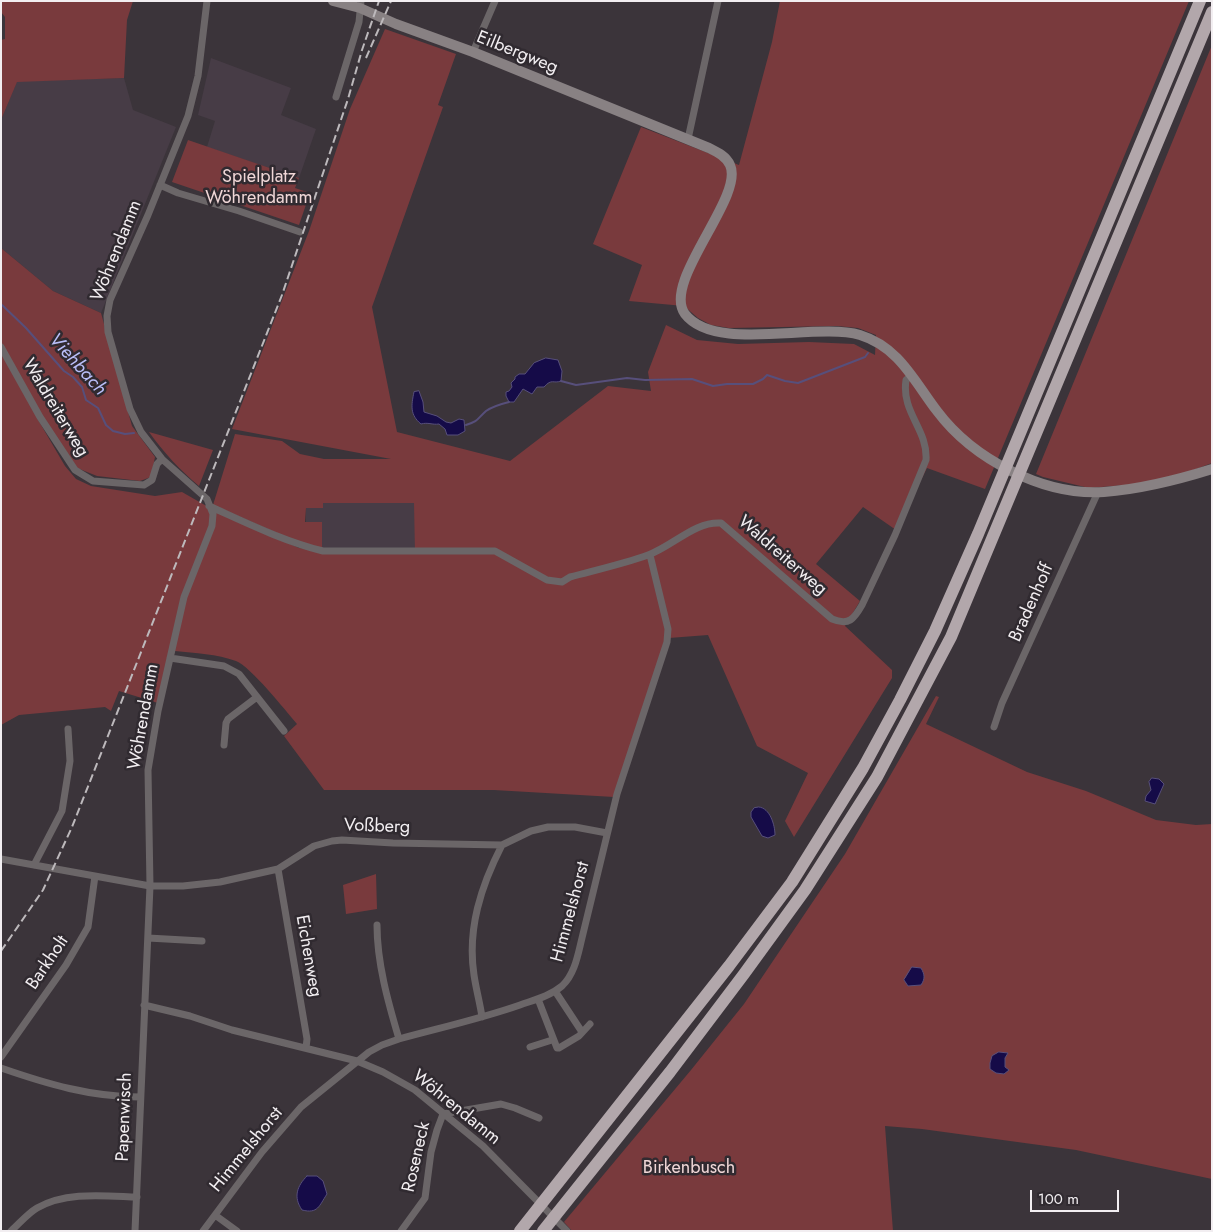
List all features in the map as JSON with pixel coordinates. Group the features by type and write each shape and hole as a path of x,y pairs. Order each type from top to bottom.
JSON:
{"highway":[{"path":"520,1231 729,966 786,889 868,759 935,631 974,543 1200,1"},
{"path":"542,1231 670,1072 750,967 806,890 877,777 951,637 1212,12"}],"main road":[{"name":"Eilbergweg","path":"333,1 360,4 396,24 473,52 688,139 720,154 727,160 732,177 728,193 697,253 686,280 683,290 682,307 689,318 699,325 710,329 739,335 828,331 841,331 859,335 870,339 896,355 912,375"},
{"path":"912,375 941,416 964,439 984,455 1013,472 1039,482 1098,492 1139,488 1187,477 1212,468"}],"street":[{"name":"Wöhrendamm","path":"208,1 198,76 192,104 183,131 110,300 107,316 108,332 130,409 141,432 162,459 200,491 207,499 213,514 212,526 184,597 158,712 148,770 150,886 144,1004 190,1016 232,1030 357,1061 383,1072 415,1090 483,1146 565,1228"},
{"path":"473,52 495,1"},
{"path":"688,139 718,1"},
{"path":"336,97 358,22 360,4"},
{"path":"160,185 300,232"},
{"name":"Waldreiterweg","path":"1,346 40,416 74,470 94,481 144,485 152,480 156,464 162,459"},
{"name":"Waldreiterweg","path":"209,506 258,529 300,545 323,551 495,551 547,580 562,582 570,577 650,555 679,540 700,526 711,522 721,523 832,619 841,622 849,621 856,616 862,605 895,535 926,460 926,448 905,399 906,380 912,375"},
{"name":"Bradenhoff","path":"994,726 1002,703 1098,492"},
{"name":"Himmelshorst","path":"203,1231 262,1152 295,1113 321,1089 369,1052 399,1039 482,1017 538,999 563,985 576,960 623,771 667,642 668,629 650,555"},
{"path":"170,658 224,666 232,669 239,674 284,731"},
{"path":"224,745 228,719 257,697"},
{"path":"37,865 62,811 70,768 68,729"},
{"name":"Voßberg","path":"1,859 150,886 220,882 278,868 314,846 332,841 502,845 531,831 548,827 574,827 607,833"},
{"path":"482,1017 473,964 474,927 484,884 502,845"},
{"name":"Eichenweg","path":"278,868 307,1039 306,1048"},
{"name":"Barkholt","path":"1,1057 66,966 84,935 88,927 95,876"},
{"path":"377,925 380,958 390,1009 399,1039"},
{"path":"148,938 202,941"},
{"path":"555,991 582,1032"},
{"path":"538,999 556,1047 559,1048 590,1024"},
{"name":"Papenwisch","path":"135,1231 144,1004"},
{"path":"530,1047 552,1040"},
{"path":"1,1068 71,1090 112,1096 140,1097"},
{"path":"443,1114 501,1104 539,1118"},
{"name":"Roseneck","path":"401,1231 427,1194 431,1152 436,1130 443,1114"},
{"path":"11,1231 28,1214 49,1202 84,1197 137,1197"},
{"path":"215,1214 237,1231"}],"shaded area":[{"path":"211,58 291,88 281,115 316,129 299,178 207,147 215,121 198,115"},
{"path":"124,78 133,110 176,127 101,313 53,291 1,248 1,120 17,81"},
{"path":"546,358 558,360 562,371 561,381 551,382 544,387 537,387 532,394 523,389 514,402 509,402 506,392 512,387 511,383 515,377 519,374 525,374 534,363"},
{"path":"419,391 424,412 451,423 459,419 464,420 465,431 458,435 447,435 445,429 439,424 421,424 417,421 413,414 412,406 414,392"},
{"path":"323,503 415,503 415,549 322,548 322,522 306,522 306,508 323,508"},
{"path":"1152,778 1159,779 1164,784 1155,804 1145,801 1146,796 1151,790 1149,782"},
{"path":"759,807 766,810 773,822 775,835 768,838 762,836 751,817 751,812 754,808"},
{"path":"912,967 921,968 922,970 924,977 921,985 908,986 904,980"},
{"path":"999,1052 1008,1053 1005,1058 1005,1067 1009,1070 1004,1074 996,1073 990,1069 992,1056"},
{"path":"307,1176 317,1176 323,1181 327,1194 320,1205 312,1211 302,1210 297,1196 301,1184"}],"green space":[{"path":"1,1 133,1 127,20 124,78 17,82 1,120 1,40 5,39 5,17 1,12"},
{"path":"780,1 1189,1 985,489 927,468 896,530 863,507 816,564 860,601 845,626 892,670 892,678 794,837 785,821 808,773 757,746 708,635 669,638 614,797 494,790 324,790 284,736 297,724 268,690 250,671 236,661 198,653 175,651 158,703 119,691 111,711 105,707 19,715 1,725 1,248 53,291 101,313 132,426 155,457 151,477 140,481 97,476 77,468 37,418 65,466 76,479 91,486 155,496 182,492 210,508 299,548 415,553 414,503 323,503 323,508 306,508 305,522 322,522 322,548 295,541 213,505 235,434 282,441 300,454 324,459 391,459 232,429 309,231 350,109 385,29 456,54 438,105 443,107 372,307 397,432 510,461 608,386 651,391 648,372 666,325 697,340 738,344 809,342 854,344 875,355 876,335 858,328 837,326 729,328 711,325 698,318 684,306 629,301 642,265 593,244 641,127 739,165 772,42"},
{"path":"1212,45 1212,463 1188,472 1138,484 1089,488 1043,477 1036,474"},
{"name":"Spielplatz Wöhrendamm","path":"188,140 299,178 295,188 310,193 299,225 172,182"},
{"path":"149,432 213,450 199,486 172,461"},
{"name":"Birkenbusch","path":"936,696 939,697 926,724 1027,772 1086,791 1156,820 1196,825 1212,824 1212,1179 1076,1150 922,1129 885,1126 893,1231 572,1231 564,1222 744,1004 845,854"},
{"path":"376,874 377,909 346,914 343,885"}],"waterway":[{"name":"Viehbach","path":"1,304 26,328 64,371 82,387 86,400 98,408 106,425 113,431 125,434 134,433"},
{"path":"561,381 576,385 627,378 645,380 692,379 713,386 753,384 767,375 798,383 865,357 868,353"},
{"path":"466,425 476,421 491,408 509,402"}],"railway":[{"path":"1,951 43,890 72,827 282,295 379,1"},
{"path":"366,58 391,1"}]}
